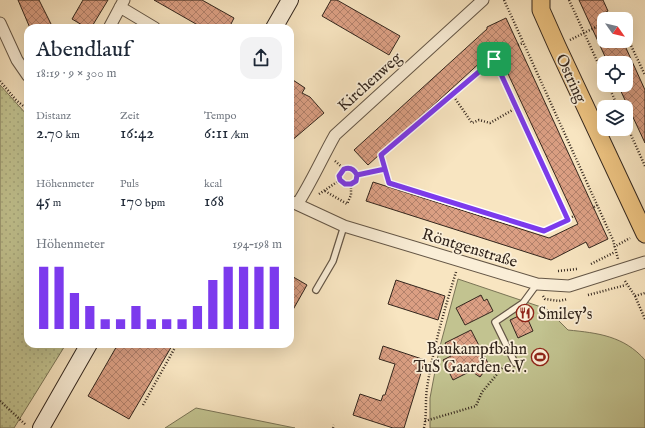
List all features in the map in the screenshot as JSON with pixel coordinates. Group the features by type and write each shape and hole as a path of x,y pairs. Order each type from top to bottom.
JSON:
{"main road":[{"name":"Ostring","path":"537,3 645,234"}],"street":[{"path":"276,24 290,0"},
{"name":"Kirchenweg","path":"294,202 314,179 322,157 345,124 483,0"},
{"path":"111,24 122,4 150,24"},
{"path":"0,23 17,60 24,70"},
{"name":"Röntgenstraße","path":"294,202 344,226 460,259 537,284 569,286 645,262"},
{"path":"41,428 87,348"}],"lane":[{"path":"316,290 333,261 344,226"},
{"path":"515,363 495,322 523,303 537,284"}],"path":[{"path":"504,0 613,240 626,285 635,296 645,319"},
{"path":"569,0 597,61"},
{"path":"557,46 597,26"},
{"path":"518,45 523,43"},
{"path":"632,48 645,75"},
{"path":"499,54 381,155 389,183 544,231 574,216"},
{"path":"494,59 568,220"},
{"path":"0,81 16,100 24,107"},
{"path":"452,94 472,123 479,120 490,123 516,108"},
{"path":"631,136 645,166"},
{"path":"349,168 354,170 357,175 356,181 351,184 345,184 340,180 341,172 349,168"},
{"path":"357,175 385,169"},
{"path":"325,191 347,204 351,195 351,184"},
{"path":"424,428 425,396 431,365 439,329 460,259"},
{"path":"635,296 645,293"},
{"path":"143,405 175,348"},
{"path":"425,421 476,406 482,392 496,374 512,358"},
{"path":"0,402 30,428"}],"green space":[{"path":"0,85 24,112 24,348 64,348 14,428 0,428"},
{"name":"Baukampfbahn TuS Gaarden e.V.","path":"458,279 547,309 568,330 600,334 610,337 637,352 645,360 645,428 430,428 430,398 439,350"},
{"path":"196,408 295,428 165,428"}],"building":[{"path":"18,0 39,0 51,24 28,24"},
{"path":"83,0 108,0 93,24 80,24 72,19"},
{"path":"154,0 202,0 234,18 231,24 196,24"},
{"path":"331,0 337,0 400,36 389,55 322,16"},
{"path":"579,0 603,0 608,11 597,12 597,39"},
{"path":"506,18 608,239 589,248 586,242 551,260 366,201 373,182 549,238 578,224 496,48 368,165 354,150 487,29 487,27"},
{"path":"601,48 626,48 630,56 605,56"},
{"path":"633,63 645,90 645,143 633,117 633,100 625,100 621,92 633,92"},
{"path":"294,81 305,88 302,93 310,97 324,113 294,139"},
{"path":"294,277 307,285 294,308"},
{"path":"396,280 445,296 438,320 388,304"},
{"path":"481,295 484,301 487,299 493,311 465,325 456,308"},
{"path":"525,313 533,331 518,338 510,320"},
{"path":"471,330 489,365 480,377 471,371 453,380 443,360 451,356 445,343"},
{"path":"383,346 425,360 404,428 393,428 353,415 360,394 381,401 383,395 385,395 395,364 379,359"},
{"path":"116,348 171,348 129,419 88,396"}],"place":[{"name":"Smiley's","path":"525,313"},
{"name":"Baukampfbahn TuS Gaarden e.V.","path":"540,357"}],"route":[{"path":"494,59 381,155 385,169 357,175 356,181 351,184 345,184 340,180 339,176 344,169 349,168 354,170 357,175 385,169 389,183 544,231 568,220 494,59"}]}
